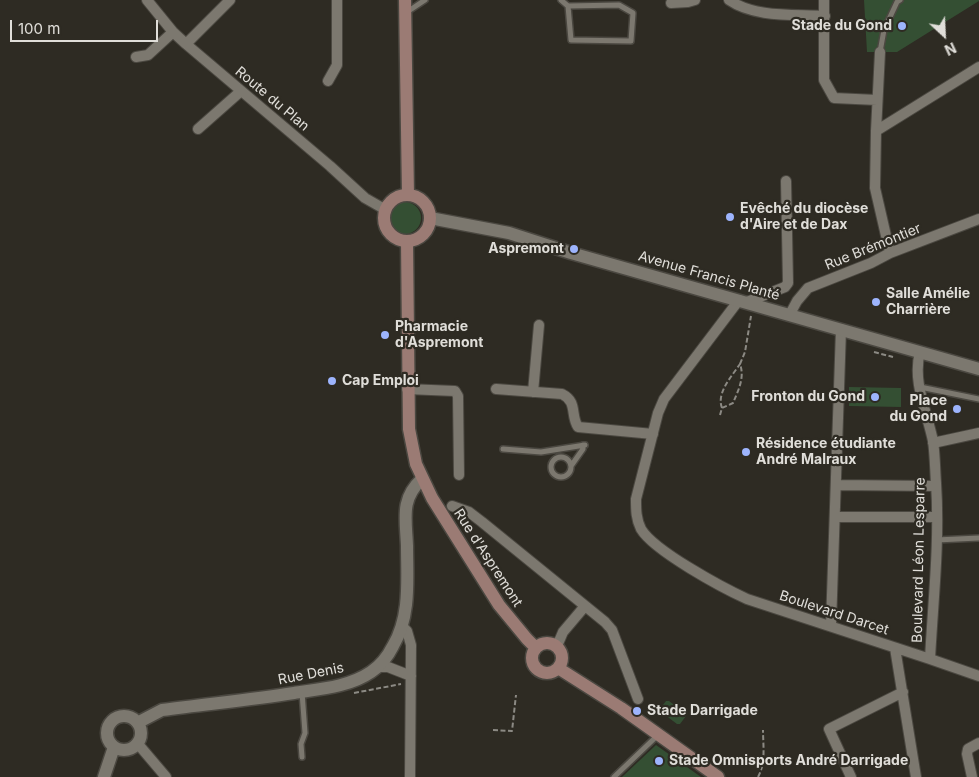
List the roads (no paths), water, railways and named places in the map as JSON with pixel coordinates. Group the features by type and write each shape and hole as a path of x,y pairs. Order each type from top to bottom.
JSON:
{"main road":[{"path":"405,0 408,195"},
{"path":"408,195 421,200 426,205 430,218 426,232 414,240 407,241 390,233 385,222 386,210 394,199 408,195"},
{"name":"Rue d'Aspremont","path":"407,241 407,389 408,429 412,447 422,478 432,498 499,605 536,648"},
{"path":"550,643 556,646 562,652 562,661 558,668 551,672 542,672 536,668 533,662 533,654 536,648 542,644 550,643"},
{"path":"558,668 614,703 718,777"}],"street":[{"name":"Route du Plan","path":"147,0 172,32 365,198 386,210"},
{"path":"186,44 230,0"},
{"path":"328,81 337,65 338,0"},
{"path":"671,3 695,0"},
{"path":"729,0 739,7 773,14 825,16"},
{"path":"824,0 824,80 834,98 877,100"},
{"path":"136,58 148,55 172,32"},
{"path":"880,52 875,188 890,253"},
{"path":"876,131 979,67"},
{"path":"198,129 241,91"},
{"path":"748,302 785,287 788,283 786,181"},
{"name":"Avenue Francis Planté","path":"430,218 509,233 572,253 979,369"},
{"name":"Rue Brémontier","path":"790,314 796,301 808,288 890,253 979,220"},
{"path":"785,287 793,294 796,301"},
{"name":"Boulevard Darcet","path":"748,302 664,400 636,499 636,512 642,530 658,547 731,592 930,659"},
{"path":"533,392 539,324"},
{"path":"831,625 841,329"},
{"name":"Boulevard Léon Lesparre","path":"920,352 917,369 933,443 936,486 936,540 930,659 979,673"},
{"path":"407,389 455,391 458,396 459,475"},
{"path":"496,389 562,394 569,397 573,404 575,422 578,427 653,434"},
{"path":"933,443 979,434"},
{"name":"Rue Denis","path":"138,722 162,710 337,686 355,680 377,667 394,646 402,626 408,590 406,502 412,490 422,478"},
{"path":"836,485 936,486"},
{"path":"452,506 469,512 476,517 612,630 638,699"},
{"path":"835,517 936,517"},
{"path":"556,646 563,632 585,606"},
{"path":"402,626 407,631 412,645 410,777"},
{"name":"Boulevard Darcet","path":"895,648 916,777"},
{"path":"377,667 388,666 411,676"},
{"path":"852,777 828,729 903,692"},
{"path":"120,715 127,715 138,722 142,729 138,744 124,750 114,747 109,742 107,736 109,723 120,715"},
{"path":"972,777 967,754 968,749 979,743"},
{"path":"138,744 166,777"},
{"path":"104,777 114,747"}],"lane":[{"path":"405,14 424,0"},
{"path":"560,0 568,6 619,5 633,13 631,41 571,40 568,6"},
{"path":"880,52 884,30 897,2 900,0"},
{"path":"920,387 979,399"},
{"path":"503,449 541,452 584,445 570,466 568,474 563,477 557,477 550,468 556,458 562,457 567,459 570,466"},
{"path":"556,450 556,458"},
{"path":"936,540 979,538"},
{"path":"302,692 305,733 301,744 302,757"},
{"path":"614,777 658,735"}],"place":[{"name":"Stade du Gond","path":"902,26"},
{"name":"Evêché du diocèse d'Aire et de Dax","path":"730,217"},
{"name":"Aspremont","path":"574,249"},
{"name":"Salle Amélie Charrière","path":"876,302"},
{"name":"Pharmacie d'Aspremont","path":"385,335"},
{"name":"Cap Emploi","path":"332,381"},
{"name":"Fronton du Gond","path":"875,397"},
{"name":"Place du Gond","path":"957,409"},
{"name":"Résidence étudiante André Malraux","path":"746,452"},
{"name":"Stade Darrigade","path":"637,711"},
{"name":"Stade Omnisports André Darrigade","path":"659,761"}]}
